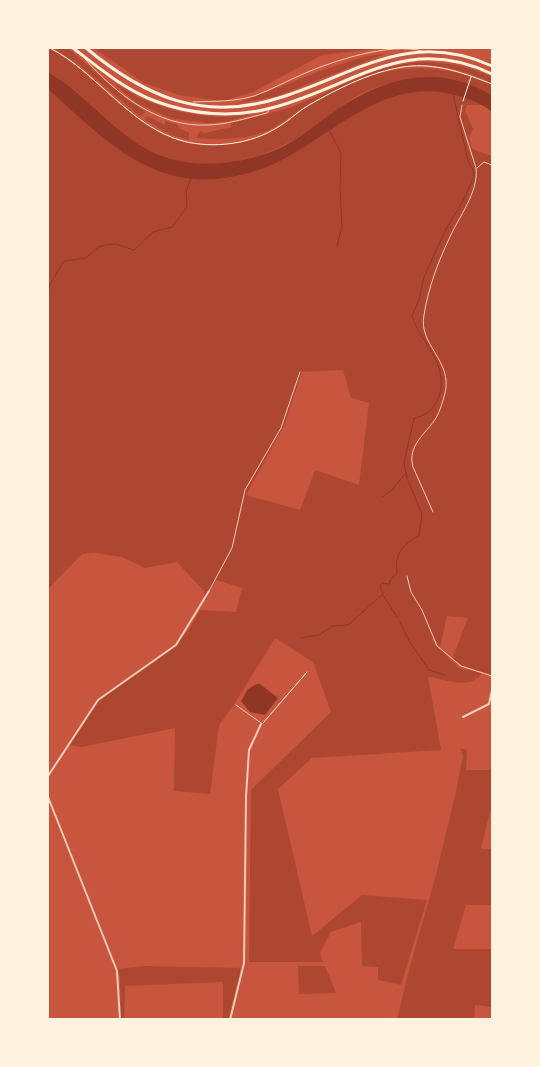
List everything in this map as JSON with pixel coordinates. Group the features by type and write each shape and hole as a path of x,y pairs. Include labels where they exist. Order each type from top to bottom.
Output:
{"highway":[{"path":"73,48 126,88 176,108 217,114 271,108 301,98 370,69 411,60 455,62 492,74"},
{"path":"86,48 113,70 142,88 188,103 225,106 264,102 299,91 376,60 408,52 456,54 492,66"}],"street":[{"path":"48,776 98,700 176,645 209,591"},
{"path":"463,717 489,704 492,690"},
{"path":"230,1020 244,963 246,797 249,750 262,724"},
{"path":"48,797 117,971 120,1020"}],"lane":[{"path":"188,103 226,102 241,99 264,92 322,66 364,55 414,48 426,52"},
{"path":"78,52 137,104 157,116 173,122 194,125 219,124 266,113 271,108"},
{"path":"433,512 412,465 412,455 418,440 438,413 445,391 446,377 441,361 425,336 423,318 444,249 475,183 476,168 460,117 462,105"},
{"path":"476,168 484,162 492,165"},
{"path":"209,591 232,548 245,490 281,428 300,372"},
{"path":"407,576 411,592 424,615 436,646 461,666 492,676"},
{"path":"236,705 262,724"}],"path":[{"path":"462,105 471,76"},
{"path":"262,724 306,672"}],"shaded area":[{"path":"48,48 81,70 144,123 179,141 203,145 241,142 264,135 279,128 329,94 367,77 386,72 426,68 470,76 467,84 443,79 420,78 386,84 365,91 311,129 277,148 240,161 221,164 201,164 182,162 164,157 132,139 77,92 48,72"},
{"path":"53,48 69,49 129,101 146,112 140,116 78,64"},
{"path":"94,48 384,48 322,55 253,92 226,100 215,100 179,95 144,83"},
{"path":"387,53 277,96 235,104 323,70 364,57"},
{"path":"424,62 450,64 475,70 492,77 492,83 471,74 432,66 395,68 376,73 336,90 262,133 234,138 196,138 200,131 205,133 232,127 230,123 295,106 376,71"},
{"path":"48,72 65,83 110,122 142,146 159,155 192,163 234,162 274,151 300,137 357,97 376,88 414,78 453,79 472,85 492,95 492,112 462,97 437,92 414,92 391,97 370,106 276,163 249,173 219,179 189,179 157,170 139,162 91,128 48,89"},
{"path":"472,77 492,85 492,95 469,84"},
{"path":"113,83 153,104 180,112 223,117 251,115 228,121 208,123 173,119 137,103"},
{"path":"419,87 453,94 485,105 467,105 465,110 473,129 469,137 472,149 492,156 492,675 466,667 452,659 468,618 447,616 440,647 434,638 431,640 459,668 482,673 477,678 464,683 428,677 441,750 312,758 278,789 312,936 362,895 427,900 401,985 378,980 378,967 362,966 361,922 331,932 320,953 323,962 249,962 251,790 331,712 313,662 275,638 219,725 210,794 174,791 175,728 82,747 69,745 101,698 179,642 200,610 236,612 242,588 216,580 205,601 204,591 177,562 145,568 122,557 95,553 82,554 48,589 48,89 119,149 152,168 257,163 343,111","holes":["343,370 351,398 369,403 359,485 315,470 300,510 246,495 284,426 302,372"]},
{"path":"147,116 165,125 165,121 177,124 179,128 189,133 189,140 172,135 145,120"},
{"path":"260,684 278,698 265,715 250,712 241,701 248,689"},
{"path":"460,748 467,750 466,770 492,770 492,804 481,849 492,849 492,905 466,905 453,949 492,949 492,1007 475,1005 474,1019 397,1019 455,796 463,756"},
{"path":"144,966 241,968 228,1020 223,1019 223,982 125,986 124,1019 121,1019 120,977 117,969"},
{"path":"298,966 325,966 336,993 299,994"}],"waterway":[{"path":"301,638 319,635 332,626 348,625 383,594 380,586 382,583 390,584 390,580 397,573 398,555 401,550 408,542 419,536 422,514 407,478 404,463 414,418 423,415 435,405 441,390 441,382 436,359 412,316 419,300 424,277 446,229 463,201 474,176 468,161 453,94"},
{"path":"328,128 341,153 342,226 337,246"},
{"path":"48,293 50,284 64,261 86,258 98,247 106,245 116,244 134,250 153,232 172,227 187,207 186,192 191,178"},
{"path":"382,497 391,491 405,474"},
{"path":"383,595 397,617"},
{"path":"400,622 409,641 429,670 445,675"}]}
